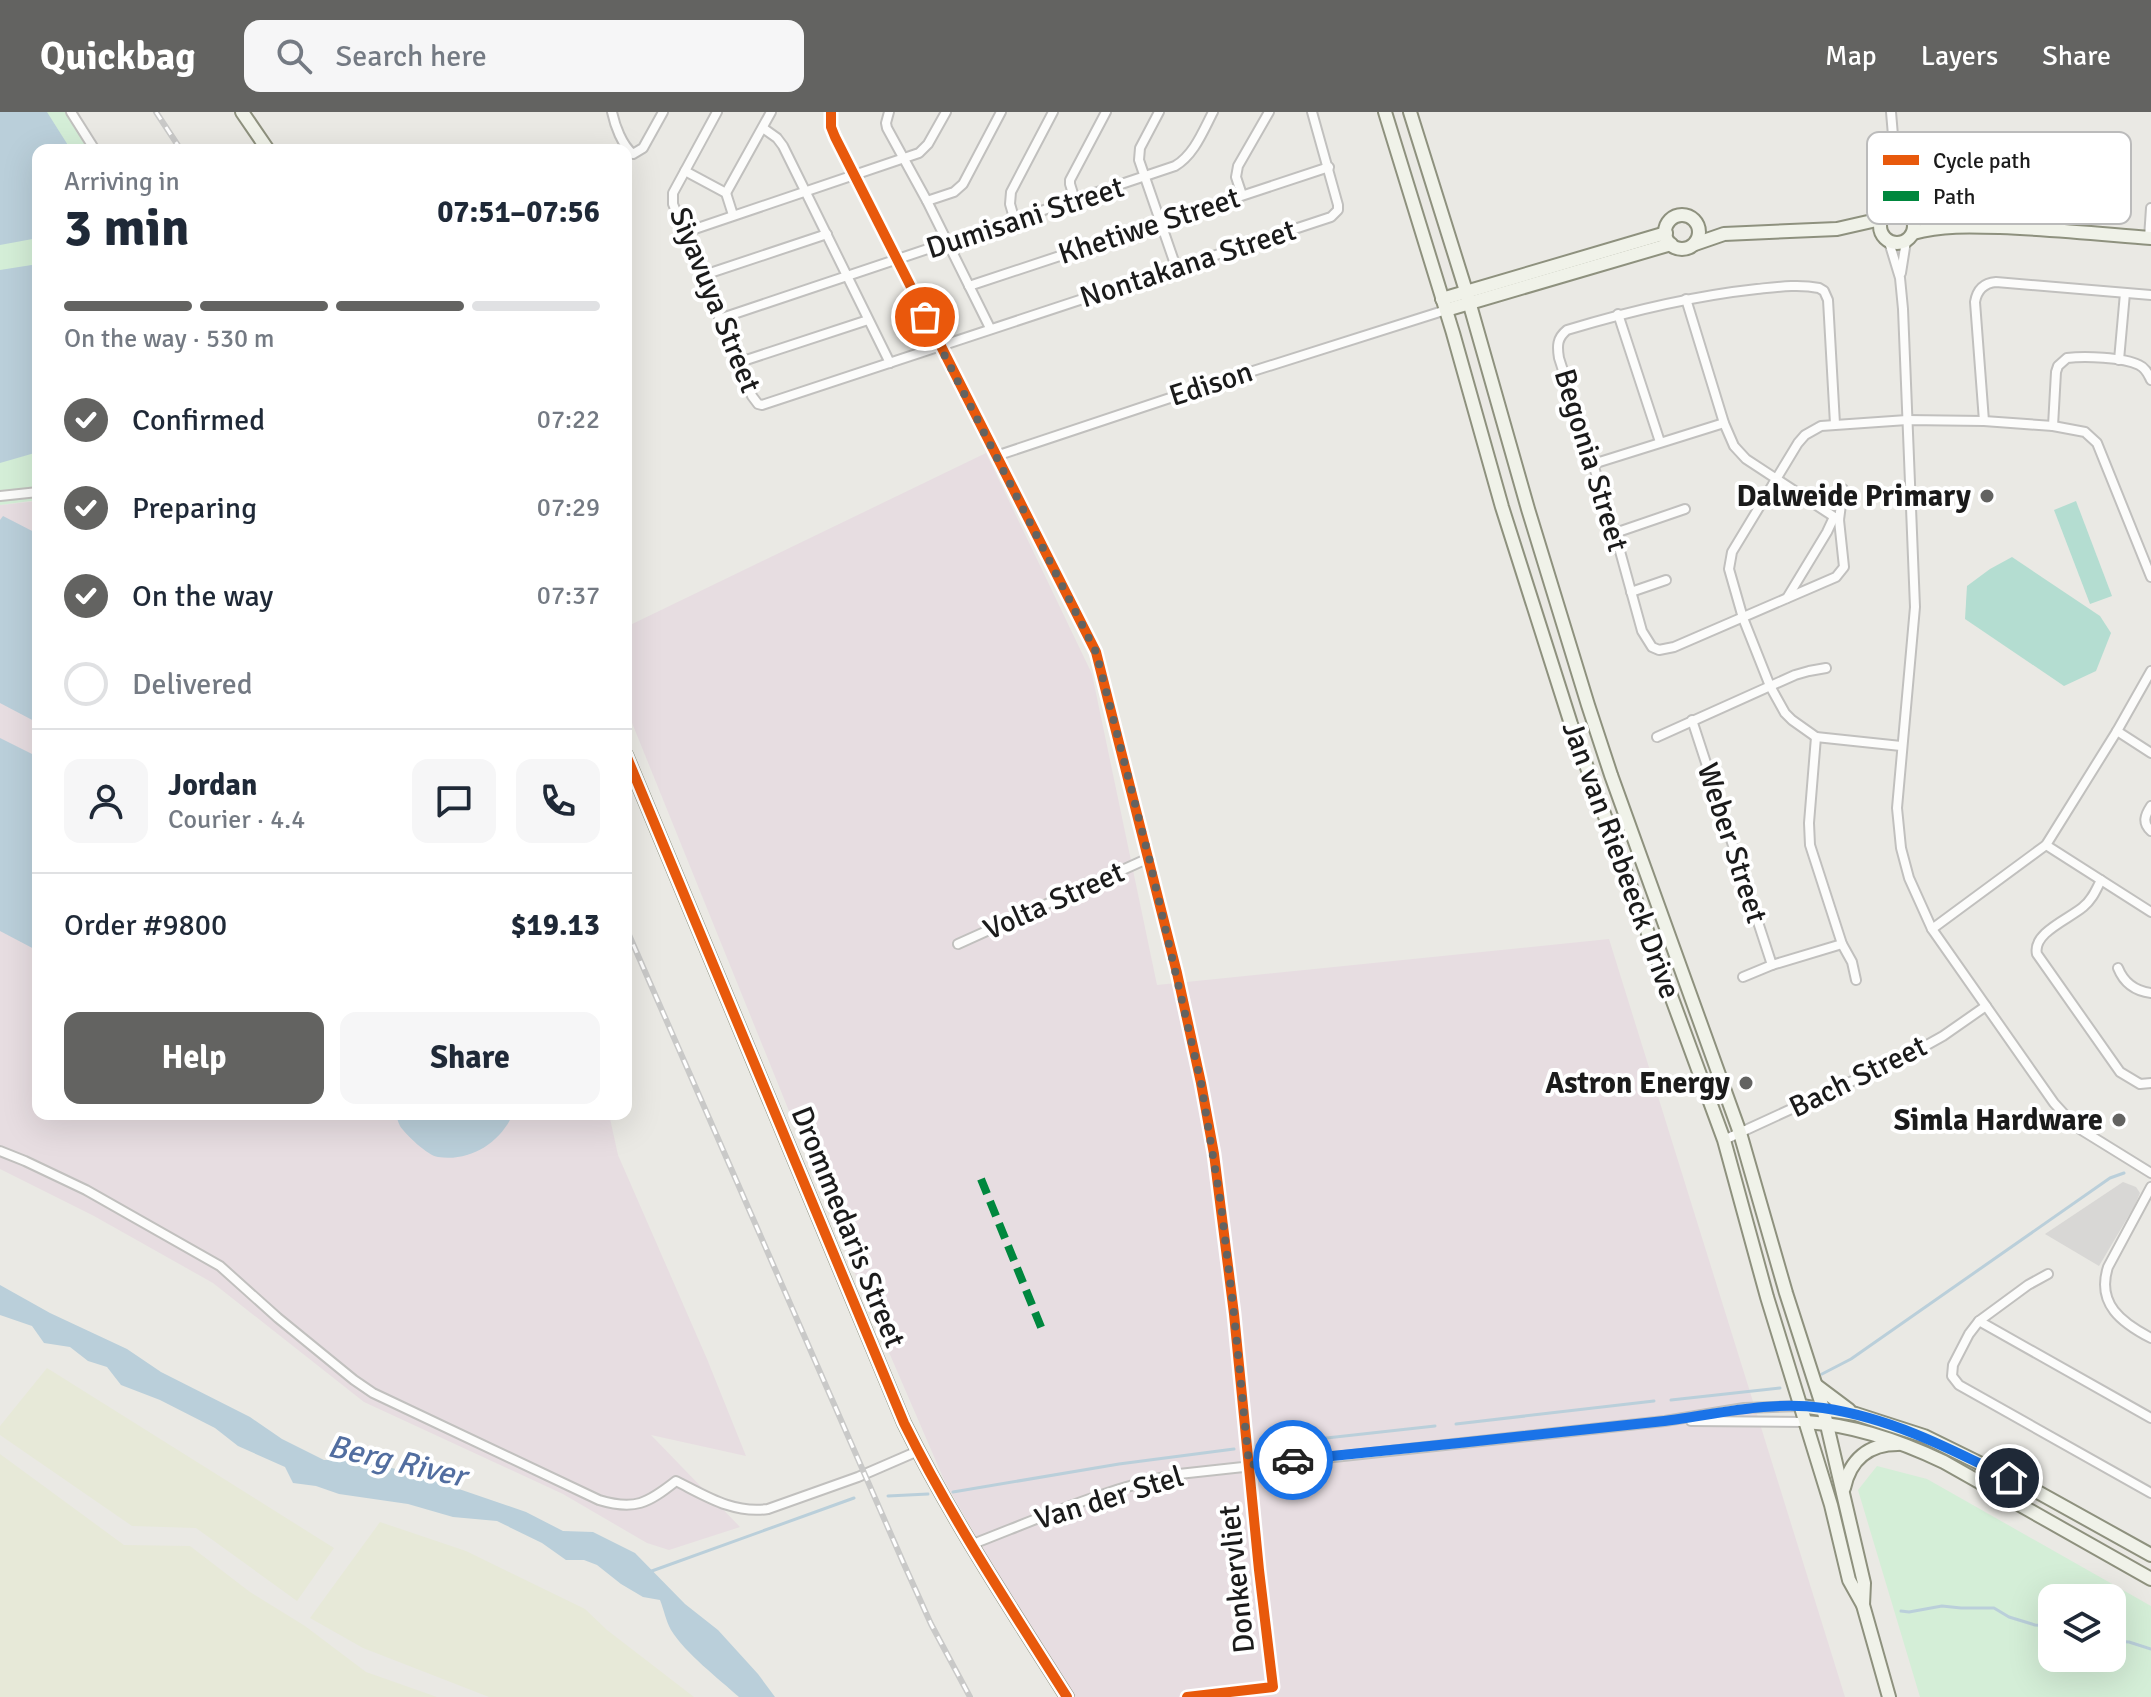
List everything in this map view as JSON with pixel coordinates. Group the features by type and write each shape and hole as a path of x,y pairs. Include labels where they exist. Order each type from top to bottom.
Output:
{"main road":[{"path":"242,112 264,144"},
{"name":"Jan van Riebeeck Drive","path":"1385,112 1502,507 1571,724 1724,1140 1767,1297 1831,1505 1849,1580 1863,1605 1889,1697"},
{"name":"Jan van Riebeeck Drive","path":"1410,112 1588,705 1740,1133 1786,1293 1817,1386 1864,1583 1863,1605"},
{"path":"1724,234 1689,216 1676,217 1667,226 1668,238 1683,249 1724,234 1837,229 1885,238 1898,244 1929,229 1952,226"},
{"path":"1694,220 1699,232 1695,244"},
{"path":"1837,229 1867,220"},
{"path":"1880,224 1885,238"},
{"path":"1910,237 1914,224"},
{"path":"1941,224 2150,238"},
{"path":"1444,304 1668,238"},
{"name":"Drommedaris Street","path":"632,769 887,1387 918,1451 1067,1697"},
{"path":"1817,1386 1856,1414"},
{"name":"Van der Stel","path":"1801,1406 1856,1414 1952,1448 2151,1555"},
{"name":"Van der Stel","path":"1806,1422 1859,1429 1905,1444 1944,1462 2151,1579"},
{"path":"1843,1490 1853,1463 1867,1450 1905,1444"}],"street":[{"path":"71,112 91,144"},
{"path":"612,112 625,144"},
{"path":"632,153 643,148 663,112"},
{"name":"Siyavuya Street","path":"717,112 672,198 683,233 737,363 758,404 939,345"},
{"path":"726,193 771,112"},
{"name":"Donkervliet","path":"831,112 835,137 1096,652 1149,858 1201,1083 1214,1154 1234,1314 1273,1687 1187,1697"},
{"path":"889,112 887,128 990,328"},
{"path":"683,233 919,153 946,112"},
{"path":"927,201 959,188 1001,112"},
{"path":"1015,221 1010,204 1011,192 1053,112"},
{"path":"1075,200 1070,184 1072,175 1106,112"},
{"name":"Dumisani Street","path":"719,319 1145,178 1184,161 1213,112"},
{"path":"1242,195 1236,177 1238,166 1269,112"},
{"name":"Nontakana Street","path":"939,345 1331,217 1338,210 1338,205 1312,112"},
{"path":"1891,112 1893,132"},
{"path":"1156,113 1138,154 1176,267"},
{"path":"763,128 783,146 890,363"},
{"name":"Khetiwe Street","path":"969,286 1329,167"},
{"path":"685,171 726,193 733,215"},
{"path":"2150,238 2151,208"},
{"path":"701,276 827,234"},
{"path":"1910,237 1900,278 1915,607 1897,808 1901,848 1918,903 1932,929 2054,1103 2075,1126 2151,1173"},
{"path":"1885,238 1900,278"},
{"path":"1984,421 1975,302 1976,296 1989,282 2151,295"},
{"name":"Begonia Street","path":"1743,618 1674,647 1659,650 1645,639 1559,358 1559,338 1567,330 1618,314 1686,299 1775,287 1814,287 1824,291 1828,300 1835,424"},
{"path":"2119,360 2125,293"},
{"path":"1686,299 1724,423 1738,452 1837,519"},
{"name":"Edison","path":"996,456 1427,315 1444,304"},
{"path":"1618,314 1660,442"},
{"path":"737,363 868,320"},
{"path":"2053,426 2056,372 2062,361 2073,358 2119,360 2141,366 2151,380"},
{"path":"1901,746 1816,737 1785,713 1770,686 1743,618 1731,578 1732,552 1805,435 1821,426 1907,420 1984,421 2053,426 2085,432 2097,443 2151,577"},
{"path":"1593,464 1724,423"},
{"path":"1743,618 1841,573 1844,567 1837,519 1843,489"},
{"path":"0,496 32,493"},
{"path":"1615,533 1685,509"},
{"path":"1787,599 1837,519"},
{"path":"1631,592 1666,580"},
{"path":"1657,737 1770,686 1826,668"},
{"path":"1932,929 2046,845 2151,671"},
{"name":"Weber Street","path":"1692,720 1772,965"},
{"path":"2117,731 2151,753"},
{"path":"1816,737 1808,834 1856,980"},
{"path":"2151,806 2145,819 2151,831"},
{"path":"2046,845 2151,912"},
{"name":"Volta Street","path":"958,944 1149,858"},
{"path":"2101,880 2088,902 2037,943 2037,954 2120,1072 2140,1084 2151,1083"},
{"path":"1743,977 1842,944"},
{"path":"2118,968 2129,985 2151,993"},
{"name":"Bach Street","path":"1724,1140 1909,1055 1986,1006"},
{"path":"0,1151 86,1190 220,1266 289,1327 373,1393 599,1500 627,1507 641,1504 676,1481 724,1505 753,1511 768,1509 858,1477 918,1451"},
{"path":"2151,1187 2105,1277 2114,1312 2151,1338"},
{"path":"2048,1274 1979,1321 1953,1365 1952,1376 1959,1385 2151,1493"},
{"path":"1979,1321 2151,1418"},
{"name":"Van der Stel","path":"973,1544 1105,1494 1179,1474 1678,1419 1744,1408 1801,1406"},
{"name":"Van der Stel","path":"1678,1419 1806,1422"}],"shaded area":[{"path":"986,453 1092,674 1157,985 1609,939 1845,1697 1070,1697 945,1482 850,1262 632,723 632,624"},
{"path":"32,502 32,1120 610,1120 618,1155 746,1456 651,1435 740,1527 669,1550 647,1543 563,1494 364,1402 213,1283 94,1216 0,1169 0,505"},
{"path":"2123,1182 2136,1187 2140,1193 2099,1266 2045,1234"}],"green space":[{"path":"0,112 65,112 85,144 32,144 32,501 0,505"},
{"path":"2076,501 2112,596 2090,604 2054,510"},
{"path":"2012,557 2100,616 2111,633 2096,671 2064,686 1965,619 1967,586"},
{"path":"47,1368 334,1548 297,1601 196,1528 132,1526 0,1435 0,1426"},
{"path":"0,1454 124,1545 190,1546 250,1592 305,1626 366,1672 437,1697 0,1697"},
{"path":"1877,1466 1927,1479 2112,1584 2038,1584 2038,1672 2126,1672 2126,1592 2151,1606 2151,1697 1920,1697 1858,1490"},
{"path":"380,1522 466,1551 585,1609 607,1630 694,1697 489,1697 363,1648 310,1618"}],"water":[{"path":"0,112 47,112 67,144 32,144 32,239 0,245"},
{"path":"32,265 32,454 0,463 0,270"},
{"path":"3,516 32,531 32,720 0,703 0,520"},
{"path":"0,738 32,754 32,948 0,931"},
{"path":"398,1120 509,1120 500,1134 483,1148 450,1158 434,1156 423,1149"},
{"path":"0,1285 50,1313 127,1349 161,1372 250,1417 282,1439 324,1460 359,1459 421,1476 526,1512 563,1531 593,1532 635,1553 685,1604 718,1630 775,1697 739,1697 677,1639 669,1627 660,1600 643,1597 597,1565 584,1560 566,1560 542,1543 497,1521 453,1517 408,1504 339,1494 316,1486 293,1483 285,1467 238,1446 215,1428 160,1400 121,1385 107,1367 88,1361 70,1347 44,1343 32,1326 0,1315"}],"waterway":[{"path":"1822,1374 1851,1359 2110,1178 2124,1173"},
{"path":"1671,1400 1780,1388"},
{"path":"1456,1424 1654,1401"},
{"path":"1264,1445 1435,1426"},
{"path":"953,1492 1119,1464 1234,1449"},
{"path":"888,1496 928,1494"},
{"path":"649,1572 854,1498"},
{"path":"1901,1611 1942,1606 1994,1608 2009,1617 2038,1625"},
{"path":"2126,1642 2151,1649"}],"railway":[{"path":"156,112 177,144"},
{"path":"632,942 903,1562 931,1624 970,1697"}],"marked path":[{"path":"981,1179 1043,1332"}],"cycle path":[{"path":"831,112 835,137 1096,652 1177,973 1214,1154 1273,1687 1187,1697"},
{"path":"632,769 904,1423 961,1528 1067,1697"}],"way so far":[{"path":"925,317 1096,652 1149,858 1201,1083 1221,1205 1249,1465 1293,1460"}],"place":[{"name":"Dalweide Primary","path":"1987,496"},
{"name":"Astron Energy","path":"1746,1083"},
{"name":"Simla Hardware","path":"2119,1120"}],"route":[{"path":"1293,1460 1791,1405 1823,1408 1882,1421 1952,1448 2009,1478"}],"water label":[{"name":"Berg River","path":"397,1461"}]}
